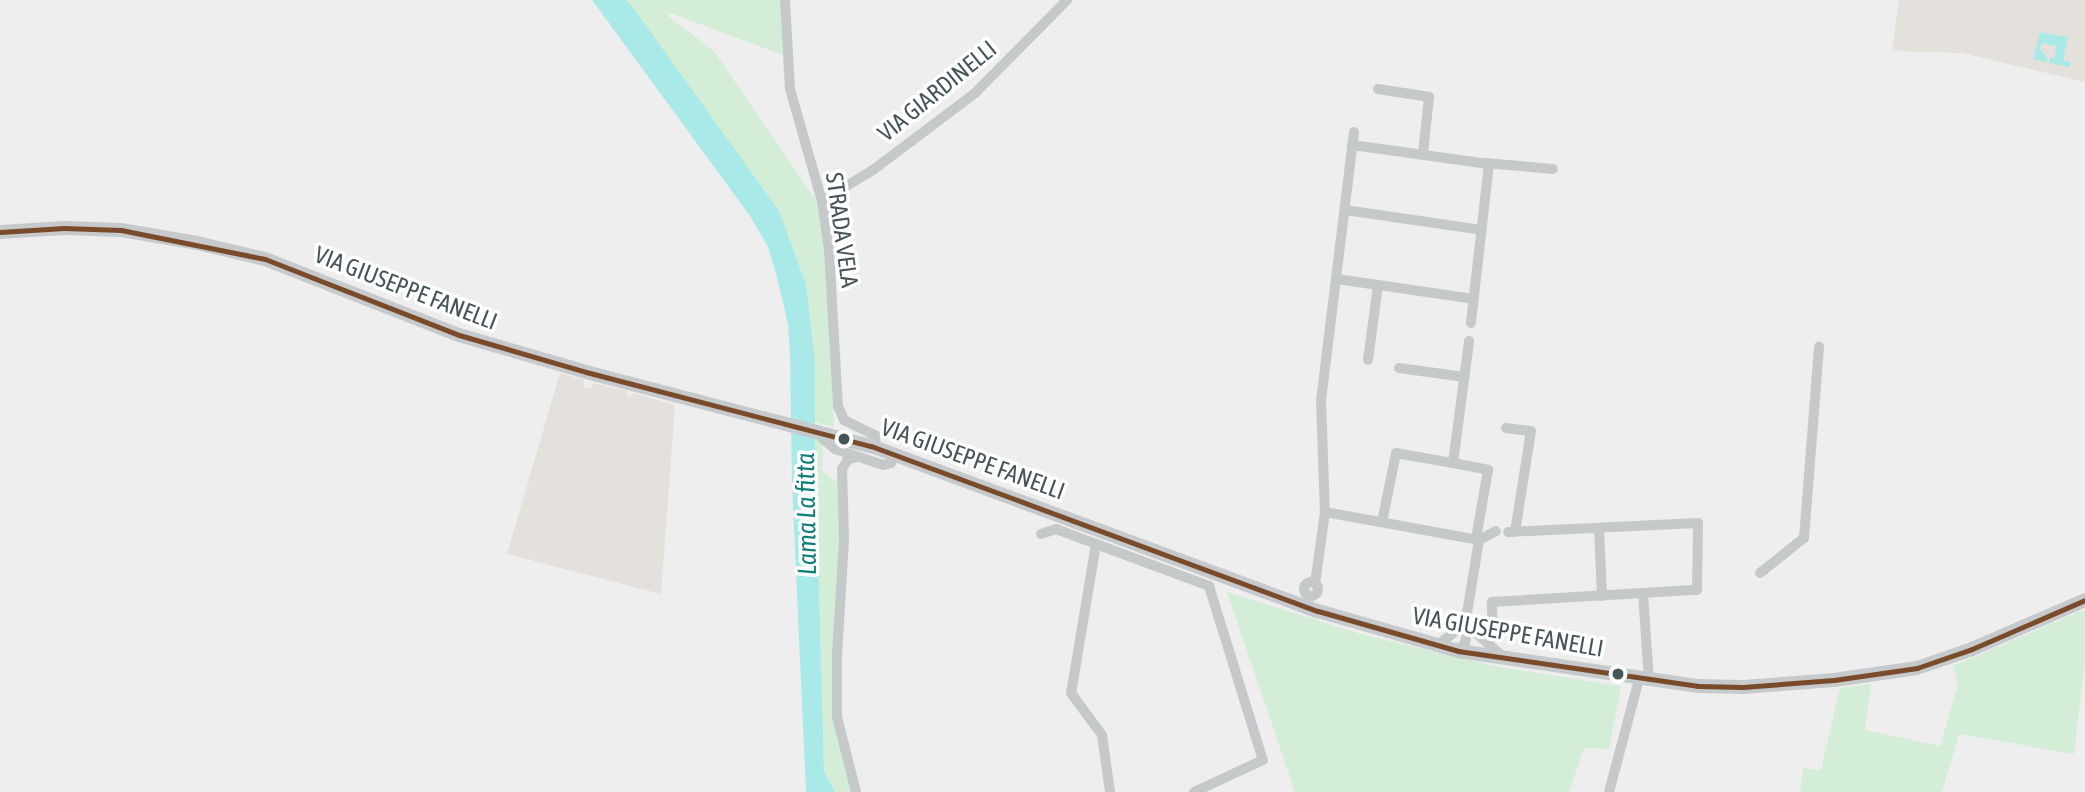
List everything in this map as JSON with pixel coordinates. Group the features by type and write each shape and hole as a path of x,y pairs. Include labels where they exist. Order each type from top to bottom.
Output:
{"main road":[{"name":"VIA GIUSEPPE FANELLI","path":"0,232 100,228 144,233 265,259 487,344 677,396 816,429 876,448 1318,611 1458,650 1644,679 1743,687 1883,674 1917,668 1972,649 2085,600"}],"street":[{"name":"STRADA VELA","path":"785,0 790,89 822,201 829,250 839,412 844,421 874,435 876,448"},
{"name":"VIA GIARDINELLI","path":"822,201 873,170 975,93 1067,0"},
{"path":"1378,89 1429,97 1423,154"},
{"path":"1315,584 1325,512 1321,403 1354,132"},
{"path":"1352,145 1489,164"},
{"path":"1352,145 1489,164 1553,169"},
{"path":"1471,323 1489,164"},
{"path":"1345,210 1482,230"},
{"path":"1337,279 1474,299"},
{"path":"1368,360 1378,285"},
{"path":"1453,463 1469,341"},
{"path":"1760,573 1804,538 1819,347"},
{"path":"1399,368 1464,377"},
{"path":"1493,637 1492,602 1697,590 1698,523 1512,532 1531,432 1506,428"},
{"path":"816,429 819,437 829,440 835,449 858,457 889,465 895,455"},
{"path":"1382,522 1396,453 1489,470 1463,628 1465,643 1458,650"},
{"path":"856,792 837,717 837,683 844,539 842,469 848,459 858,457"},
{"path":"1325,512 1478,539 1496,531"},
{"path":"1041,534 1056,528 1209,586 1263,760 1208,789 1194,792"},
{"path":"1599,529 1602,596"},
{"path":"1097,544 1071,692 1077,705 1102,735 1110,792"},
{"path":"1609,792 1644,679 1643,593"},
{"path":"1436,646 1463,628"},
{"path":"1463,628 1504,657"}],"shaded area":[{"path":"1899,0 2085,0 2085,82 1962,53 1892,51"},
{"path":"560,373 584,380 583,387 591,389 594,383 627,391 627,396 631,397 633,393 675,405 661,594 507,554"}],"green space":[{"path":"625,0 780,0 783,55 670,13 668,16 714,51 817,202 825,254 834,427 815,422 815,361 806,284 789,238 752,178"},
{"path":"815,437 823,440 822,471 839,484 840,538 833,715 853,792 835,792 824,771"},
{"path":"1227,592 1364,635 1498,667 1621,686 1609,749 1584,748 1569,792 1295,792"},
{"path":"2085,611 2085,659 2074,754 1959,734 1942,792 1800,792 1803,768 1821,770 1840,688 1871,684 1865,730 1940,746 1958,685 1953,666"}],"water":[{"name":"Lama La fitta","path":"592,0 626,0 634,9 779,211 806,284 815,361 824,771 835,792 806,792 792,484 788,324 768,247 750,216"},
{"path":"2040,32 2068,37 2063,61 2070,61 2070,67 2049,63 2050,58 2055,58 2056,46 2042,43 2040,49 2047,57 2046,62 2033,59"}],"transit line":[{"path":"0,232 64,228 121,230 265,259 459,335 586,372 871,446 1318,611 1458,651 1698,686 1743,687 1834,680 1917,668 1972,649 2085,600"}]}
